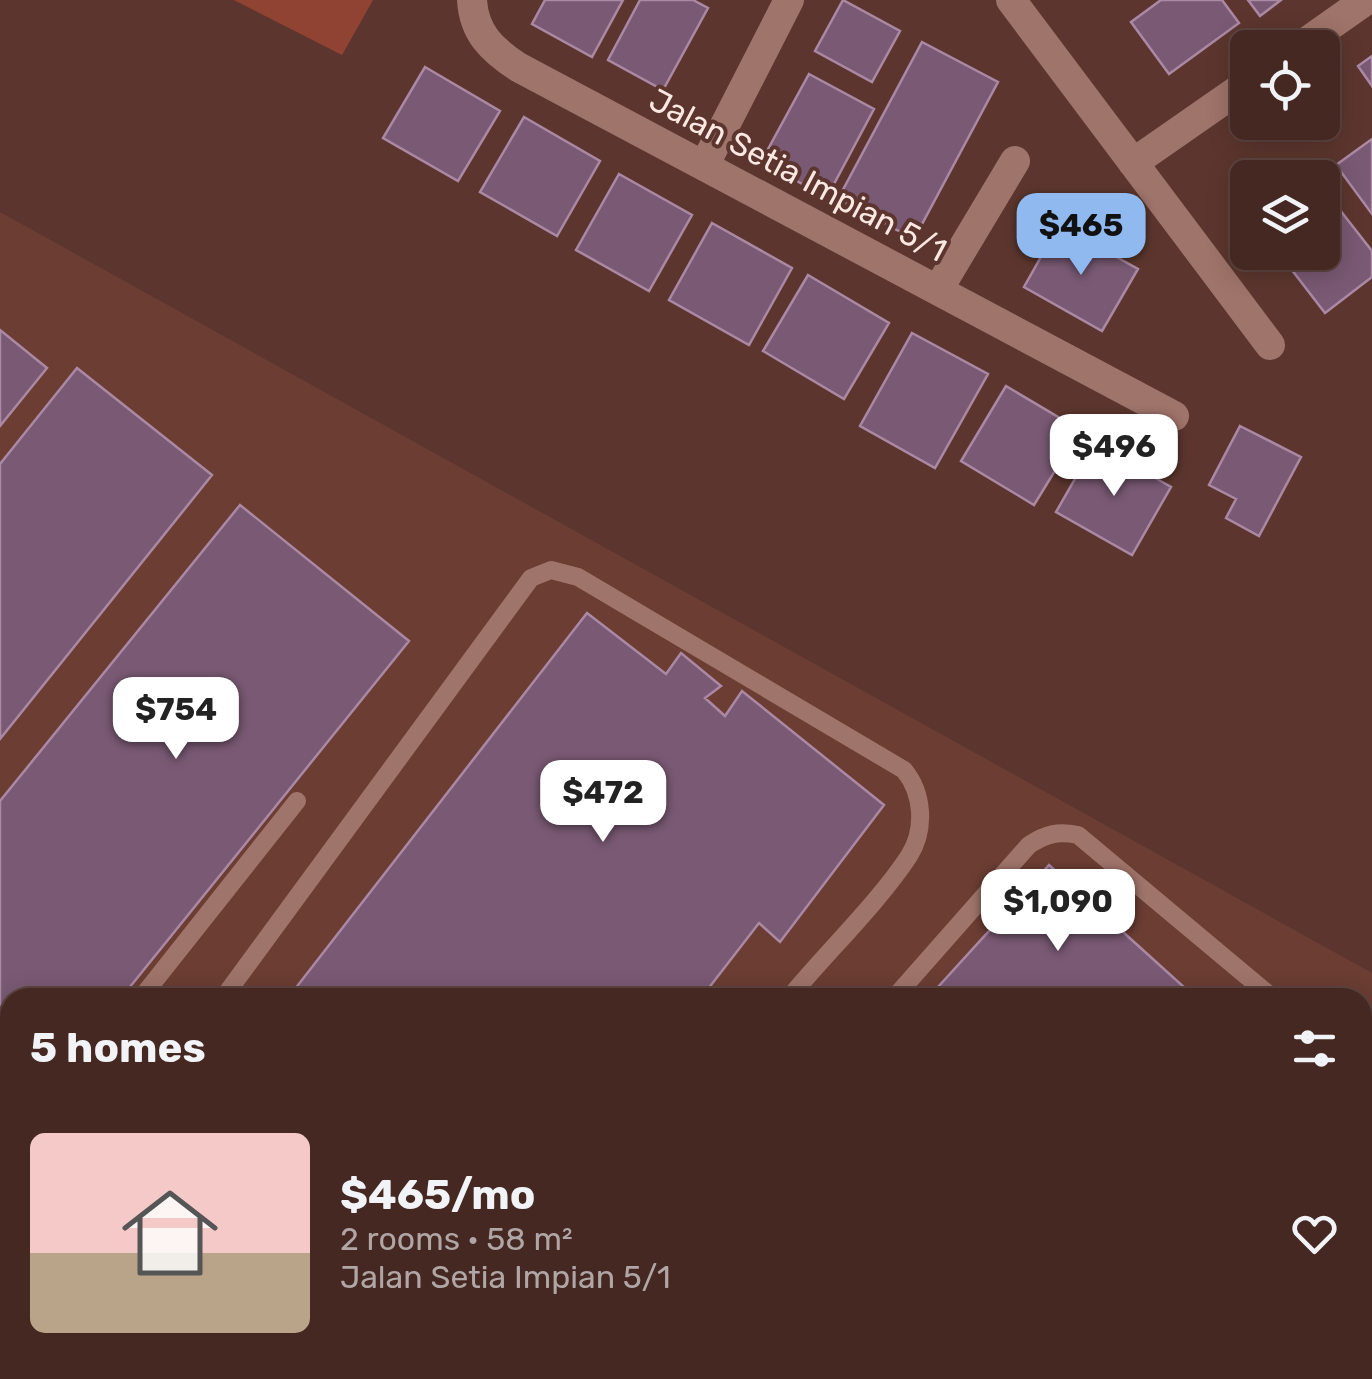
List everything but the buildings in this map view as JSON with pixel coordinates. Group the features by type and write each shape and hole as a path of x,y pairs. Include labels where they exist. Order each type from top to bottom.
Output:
{"street":[{"name":"Jalan Setia Impian 5/1","path":"472,0 478,30 494,51 1174,416"},
{"path":"704,166 789,0"},
{"path":"1011,0 1270,345"},
{"path":"1324,30 1366,0"},
{"path":"1133,163 1230,96"},
{"path":"938,288 1016,162"}],"lane":[{"path":"230,988 531,578 551,570 578,577 853,739 904,770 918,787 921,811 911,853 797,988"},
{"path":"148,988 297,801"},
{"path":"903,988 1029,846 1046,834 1063,832 1078,835 1261,988"}],"shaded area":[{"path":"234,0 373,0 342,55"},
{"path":"0,212 1372,973 1372,988 0,988"}]}
